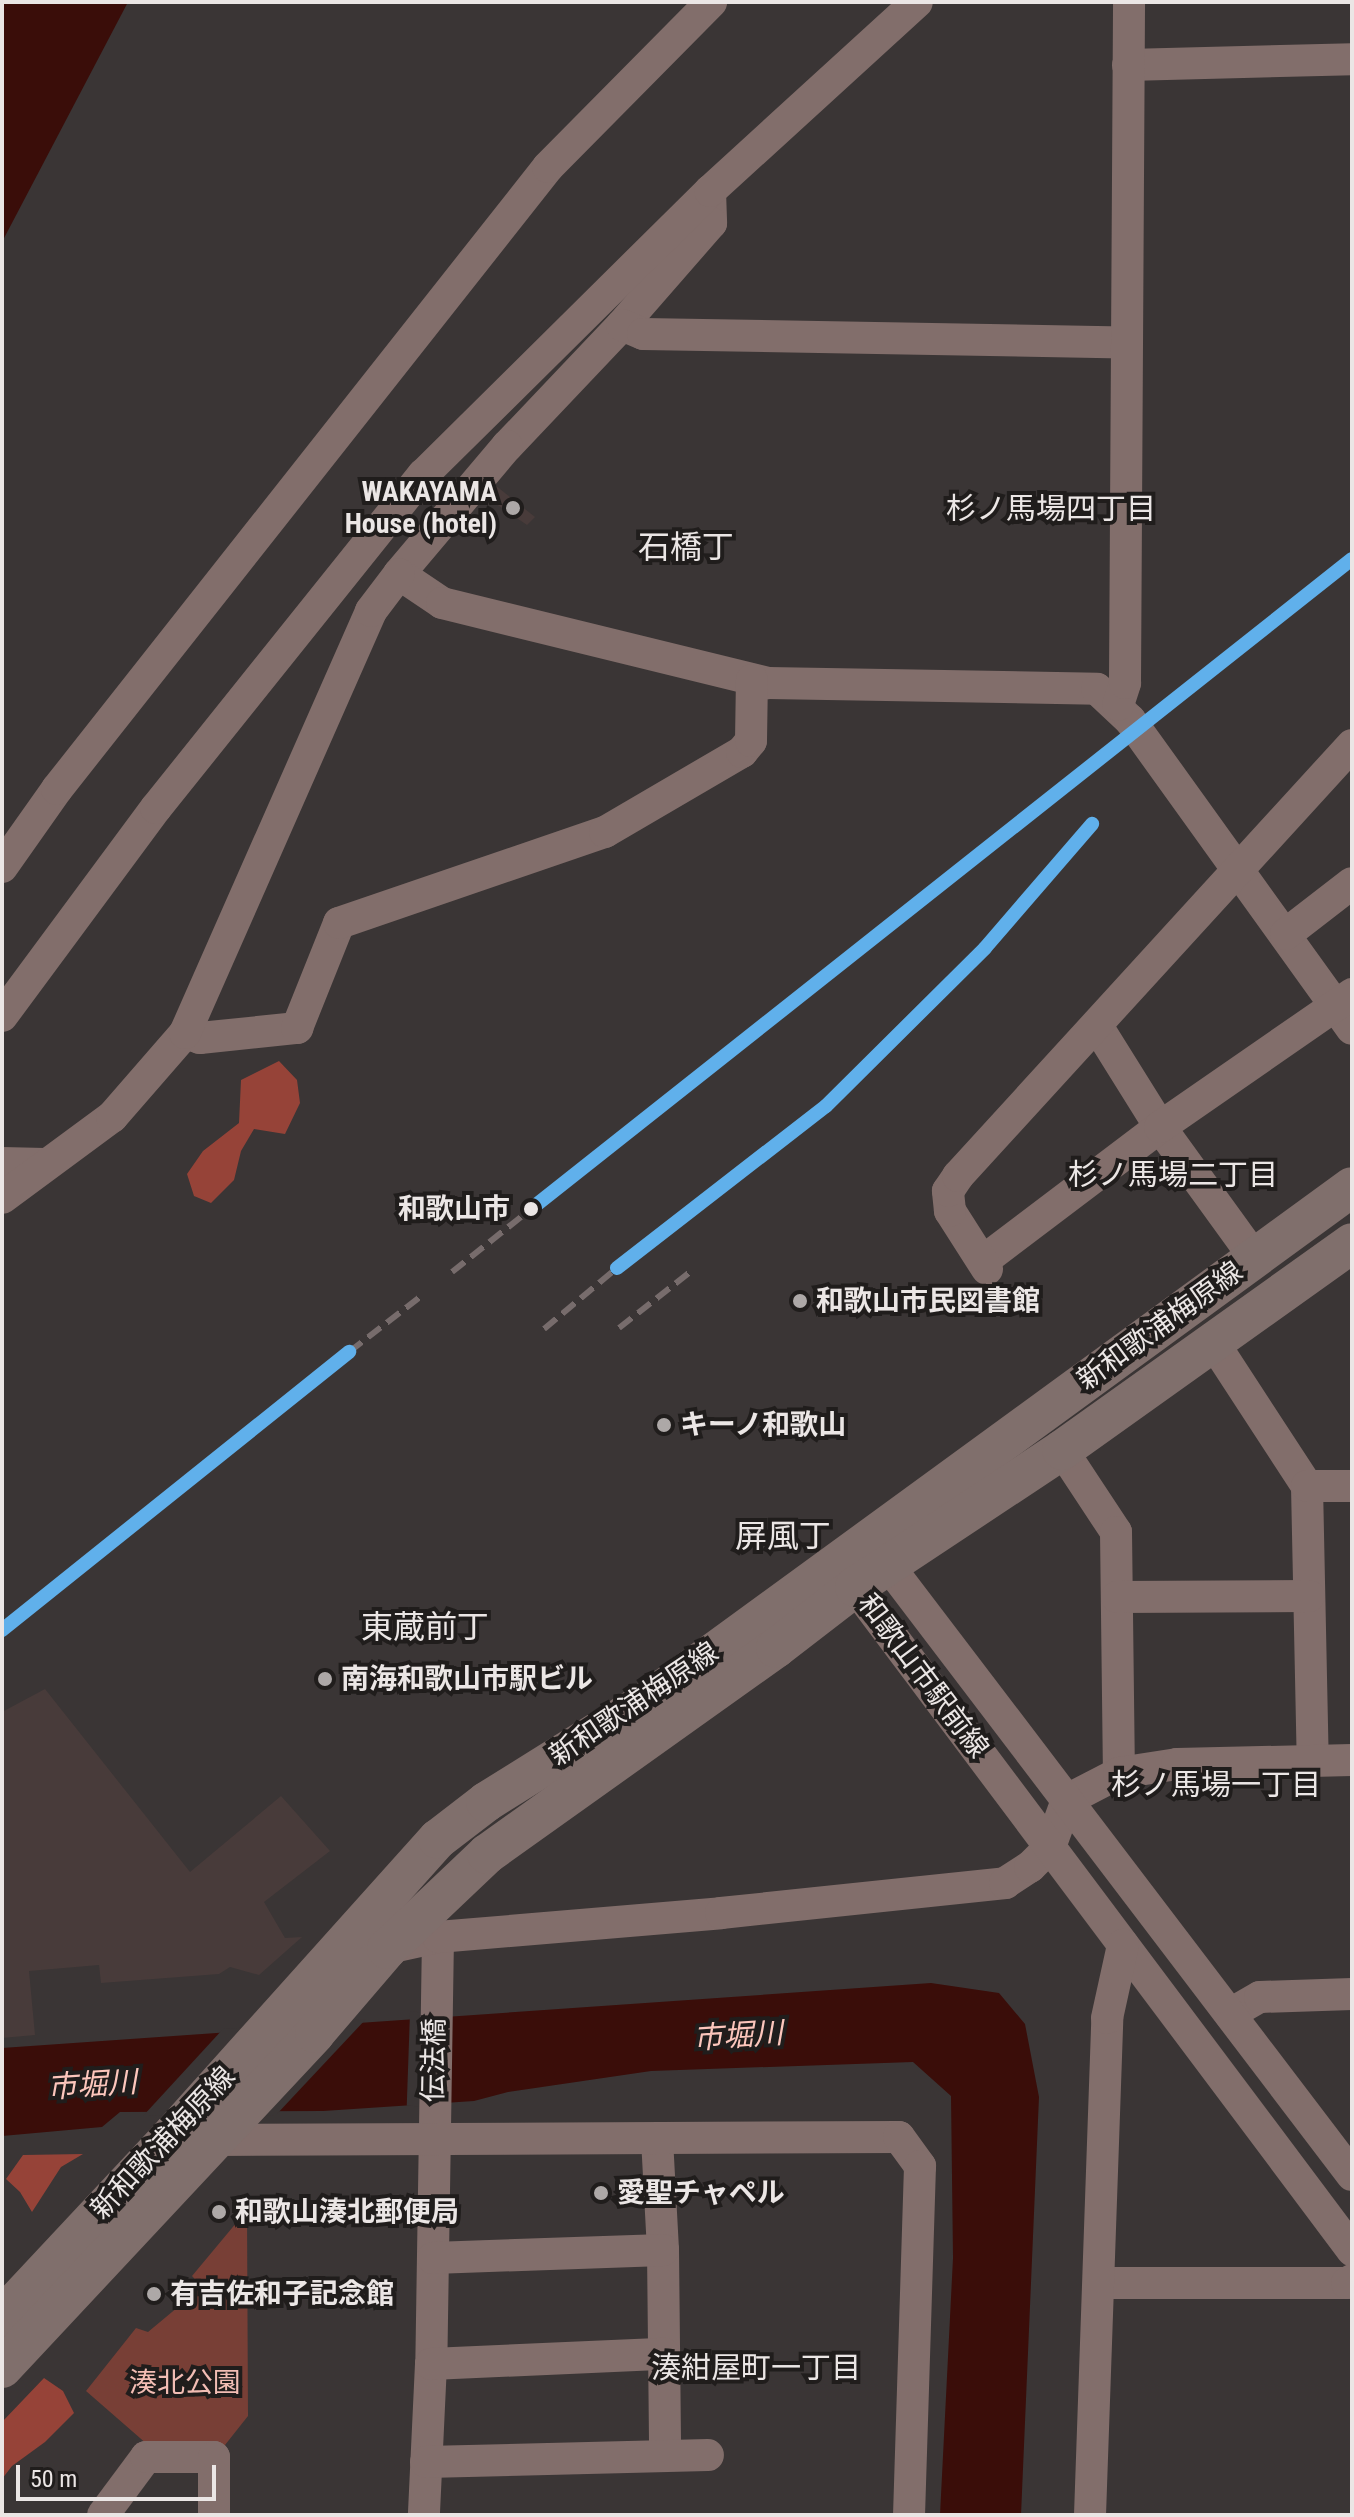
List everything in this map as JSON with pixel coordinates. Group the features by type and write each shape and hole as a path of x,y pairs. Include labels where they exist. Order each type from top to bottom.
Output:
{"main road":[{"name":"新和歌浦梅原線","path":"2,2368 387,1949 429,1928 487,1854 776,1648 855,1587 872,1556 1254,1257 1352,1187"},
{"name":"新和歌浦梅原線","path":"2,2317 174,2133 438,1839 486,1802 872,1556 1062,1450 1352,1243"}],"street":[{"path":"2,867 67,776 548,167 711,2"},
{"path":"2,1016 156,808 423,475 710,191 917,2"},
{"path":"1118,705 1125,683 1124,342 1129,2"},
{"path":"1128,65 1352,59"},
{"path":"2,1198 112,1117 185,1033 371,611 507,446 622,325 711,223 710,191"},
{"path":"622,325 643,334 1124,342"},
{"path":"399,574 442,603 768,683 1097,689 1118,705 1239,867 1286,934 1346,1010 1160,1127 985,1265 950,1211 948,1191 1239,867 1347,763"},
{"path":"185,1033 200,1038 297,1028 339,923 605,832 742,752 751,741 752,680"},
{"path":"1286,934 1352,883"},
{"path":"1097,1026 1160,1127 1254,1257"},
{"path":"2,1163 45,1164"},
{"path":"1213,1342 1307,1486 1313,1761"},
{"path":"1062,1450 1116,1532 1119,1773"},
{"path":"1307,1486 1352,1486"},
{"name":"和歌山市駅前線","path":"872,1556 1067,1800 1352,2175"},
{"name":"和歌山市駅前線","path":"855,1587 1352,2250"},
{"path":"1117,1597 1309,1596"},
{"path":"429,1928 721,1913 1005,1883 1030,1867 1050,1847 1067,1800 1119,1773 1177,1764 1352,1760"},
{"name":"伝法橋","path":"424,2515 433,2258 435,1995 429,1928"},
{"path":"1090,2515 1107,2018 1123,1945"},
{"path":"332,1956 387,1949"},
{"path":"1230,2014 1260,1997 1352,1994"},
{"path":"218,2136 433,2131 657,2139 899,2137 920,2166 909,2515"},
{"path":"657,2139 663,2250 665,2455"},
{"path":"433,2258 663,2250"},
{"path":"1100,2283 1347,2283 1352,2280"},
{"path":"431,2364 664,2354"},
{"path":"426,2462 708,2455"},
{"path":"103,2515 146,2457 214,2457 214,2515"}],"shaded area":[{"path":"490,481 535,517 527,525 480,493"},
{"path":"279,1061 297,1080 300,1103 285,1134 254,1129 241,1151 234,1180 211,1203 194,1196 187,1174 203,1151 239,1123 241,1080"},
{"path":"45,1689 190,1872 281,1796 330,1851 264,1902 285,1938 302,1937 259,1975 230,1967 219,1974 101,1983 99,1965 29,1971 35,2035 2,2038 2,1712"},
{"path":"83,2154 61,2167 32,2212 20,2192 6,2179 23,2155"},
{"path":"44,2378 63,2391 74,2413 45,2442 12,2466 2,2479 2,2422"}],"green space":[{"name":"湊北公園","path":"247,2210 248,2416 225,2445 148,2445 86,2391 136,2328 148,2332 202,2287 192,2276"}],"water":[{"path":"2,2 128,2 2,242"},
{"name":"市堀川","path":"931,1983 999,1993 1025,2024 1039,2097 1021,2515 940,2515 953,2258 951,2096 913,2062 651,2071 508,2092 474,2101 323,2111 120,2112 102,2127 2,2136 2,2048"}],"pier":[{"path":"410,2012 447,2013 444,2107 407,2106"},
{"path":"366,2019 276,2115 143,2116 223,2029"}],"railway":[{"path":"452,1272 531,1209"},
{"path":"544,1329 617,1268"},
{"path":"619,1328 689,1273"},
{"path":"349,1352 420,1297"}],"transit line":[{"path":"531,1209 1352,559"},
{"path":"617,1268 826,1106 985,948 1092,824"},
{"path":"2,1630 349,1352"}],"place":[{"name":"WAKAYAMA House (hotel)","path":"513,508"},
{"name":"和歌山市","path":"531,1209"},
{"name":"和歌山市民図書館","path":"800,1301"},
{"name":"キーノ和歌山","path":"664,1425"},
{"name":"南海和歌山市駅ビル","path":"325,1679"},
{"name":"愛聖チャペル","path":"601,2193"},
{"name":"和歌山湊北郵便局","path":"219,2212"},
{"name":"有吉佐和子記念館","path":"154,2294"}],"district":[{"name":"杉ノ馬場四丁目","path":"1051,509"},
{"name":"石橋丁","path":"686,547"},
{"name":"杉ノ馬場二丁目","path":"1173,1175"},
{"name":"屏風丁","path":"783,1536"},
{"name":"東蔵前丁","path":"425,1627"},
{"name":"杉ノ馬場一丁目","path":"1216,1785"},
{"name":"湊紺屋町一丁目","path":"756,2368"}]}
